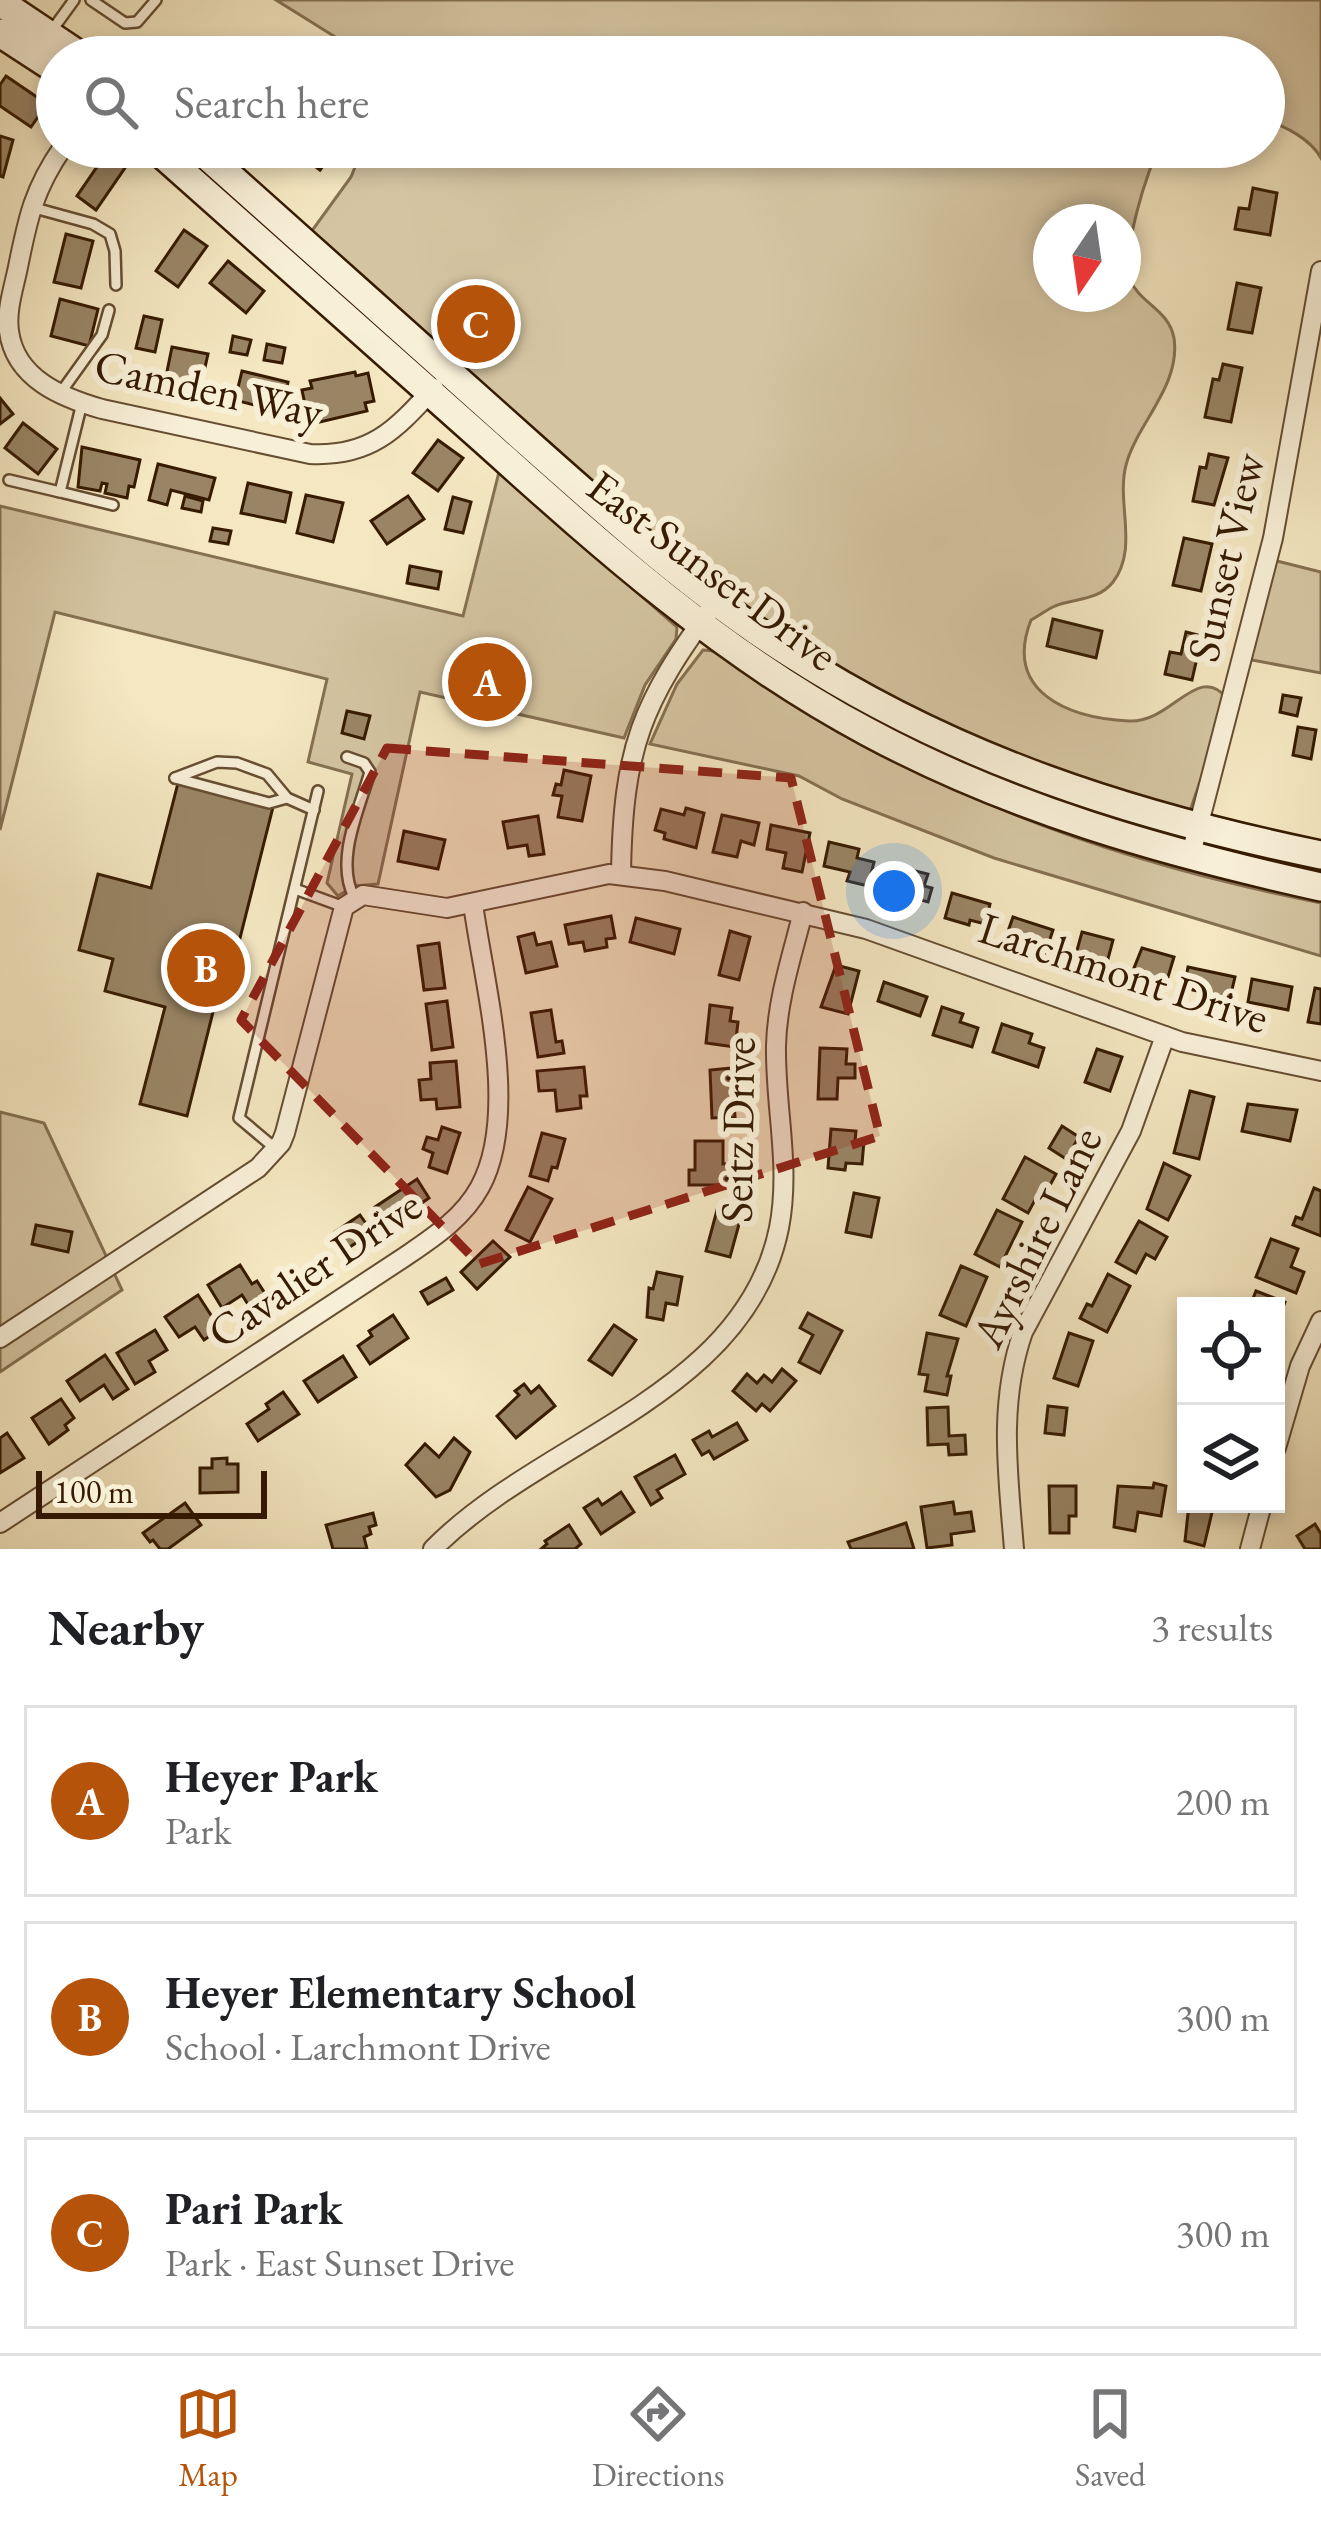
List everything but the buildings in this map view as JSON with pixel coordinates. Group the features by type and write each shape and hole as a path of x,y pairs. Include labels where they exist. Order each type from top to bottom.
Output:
{"main road":[{"path":"0,2 54,36"},
{"path":"0,33 36,57"},
{"name":"East Sunset Drive","path":"179,168 439,382"},
{"name":"East Sunset Drive","path":"225,168 602,546 707,614 818,704 916,757 1042,810 1190,858 1321,887"},
{"name":"East Sunset Drive","path":"707,614 944,738 1103,802 1321,855"}],"street":[{"name":"Camden Way","path":"49,168 32,207 5,337 29,371 59,394 310,454 333,455 366,448 382,438 439,382"},
{"name":"Sunset View","path":"1190,858 1273,538 1321,271"},
{"path":"621,874 626,783 635,742 665,671 707,614"},
{"name":"Larchmont Drive","path":"349,903 363,895 433,908 473,904 621,874 803,912 912,944 1166,1036 1228,1054 1321,1071"},
{"path":"0,1338 258,1168 276,1149 285,1133 349,903"},
{"name":"Cavalier Drive","path":"0,1522 406,1256 469,1204 489,1166 500,1121 473,904"},
{"name":"Seitz Drive","path":"433,1549 531,1472 690,1371 728,1334 758,1288 772,1257 784,1190 777,1030 803,912"},
{"name":"Ayrshire Lane","path":"1015,1549 1004,1437 1012,1363 1023,1332 1131,1131 1166,1036"},
{"path":"1285,1416 1321,1321"},
{"path":"1250,1549 1260,1513"}],"lane":[{"path":"50,33 74,0"},
{"path":"91,0 124,23 137,22 156,0"},
{"path":"32,207 93,224 110,234 116,251 116,285"},
{"path":"59,394 102,334 109,310"},
{"path":"60,491 82,403"},
{"path":"9,480 113,505"},
{"path":"295,889 349,903 348,850 370,772 364,763 347,757"},
{"path":"287,798 269,803 175,778 217,762 237,763 267,774 287,798 314,810"},
{"path":"276,1149 239,1118 318,791"}],"highlighted area":[{"path":"387,748 791,778 880,1136 479,1264 241,1020"}],"shaded area":[{"path":"276,0 1321,0 1321,158 1311,145 1285,128 1285,36 334,36"},
{"path":"355,168 1151,168 1139,204 1033,204 1033,312 1141,312 1141,294 1171,328 1174,356 1165,388 1126,465 1126,540 1121,569 1107,588 1093,596 1055,606 1031,620 1026,666 1047,696 1064,707 1106,719 1145,719 1195,690 1217,689 1228,699 1190,811 1172,811 1022,757 877,690 725,592 513,416 311,232"},
{"path":"499,472 677,627 676,639 645,685 624,738 420,692 378,884 354,886 338,896 327,883 352,774 308,762 327,679 55,612 0,830 0,506 463,616"},
{"path":"1273,560 1321,572 1321,673 1247,659"},
{"path":"703,650 714,651 894,758 1016,815 1167,866 1321,903 1321,956 994,858 842,799 799,776 650,744 677,684"},
{"path":"0,1112 44,1123 122,1290 0,1372"}],"place":[{"name":"Pari Park","path":"476,324"},
{"name":"Heyer Park","path":"487,682"},
{"name":"Heyer Elementary School","path":"206,968"}]}
